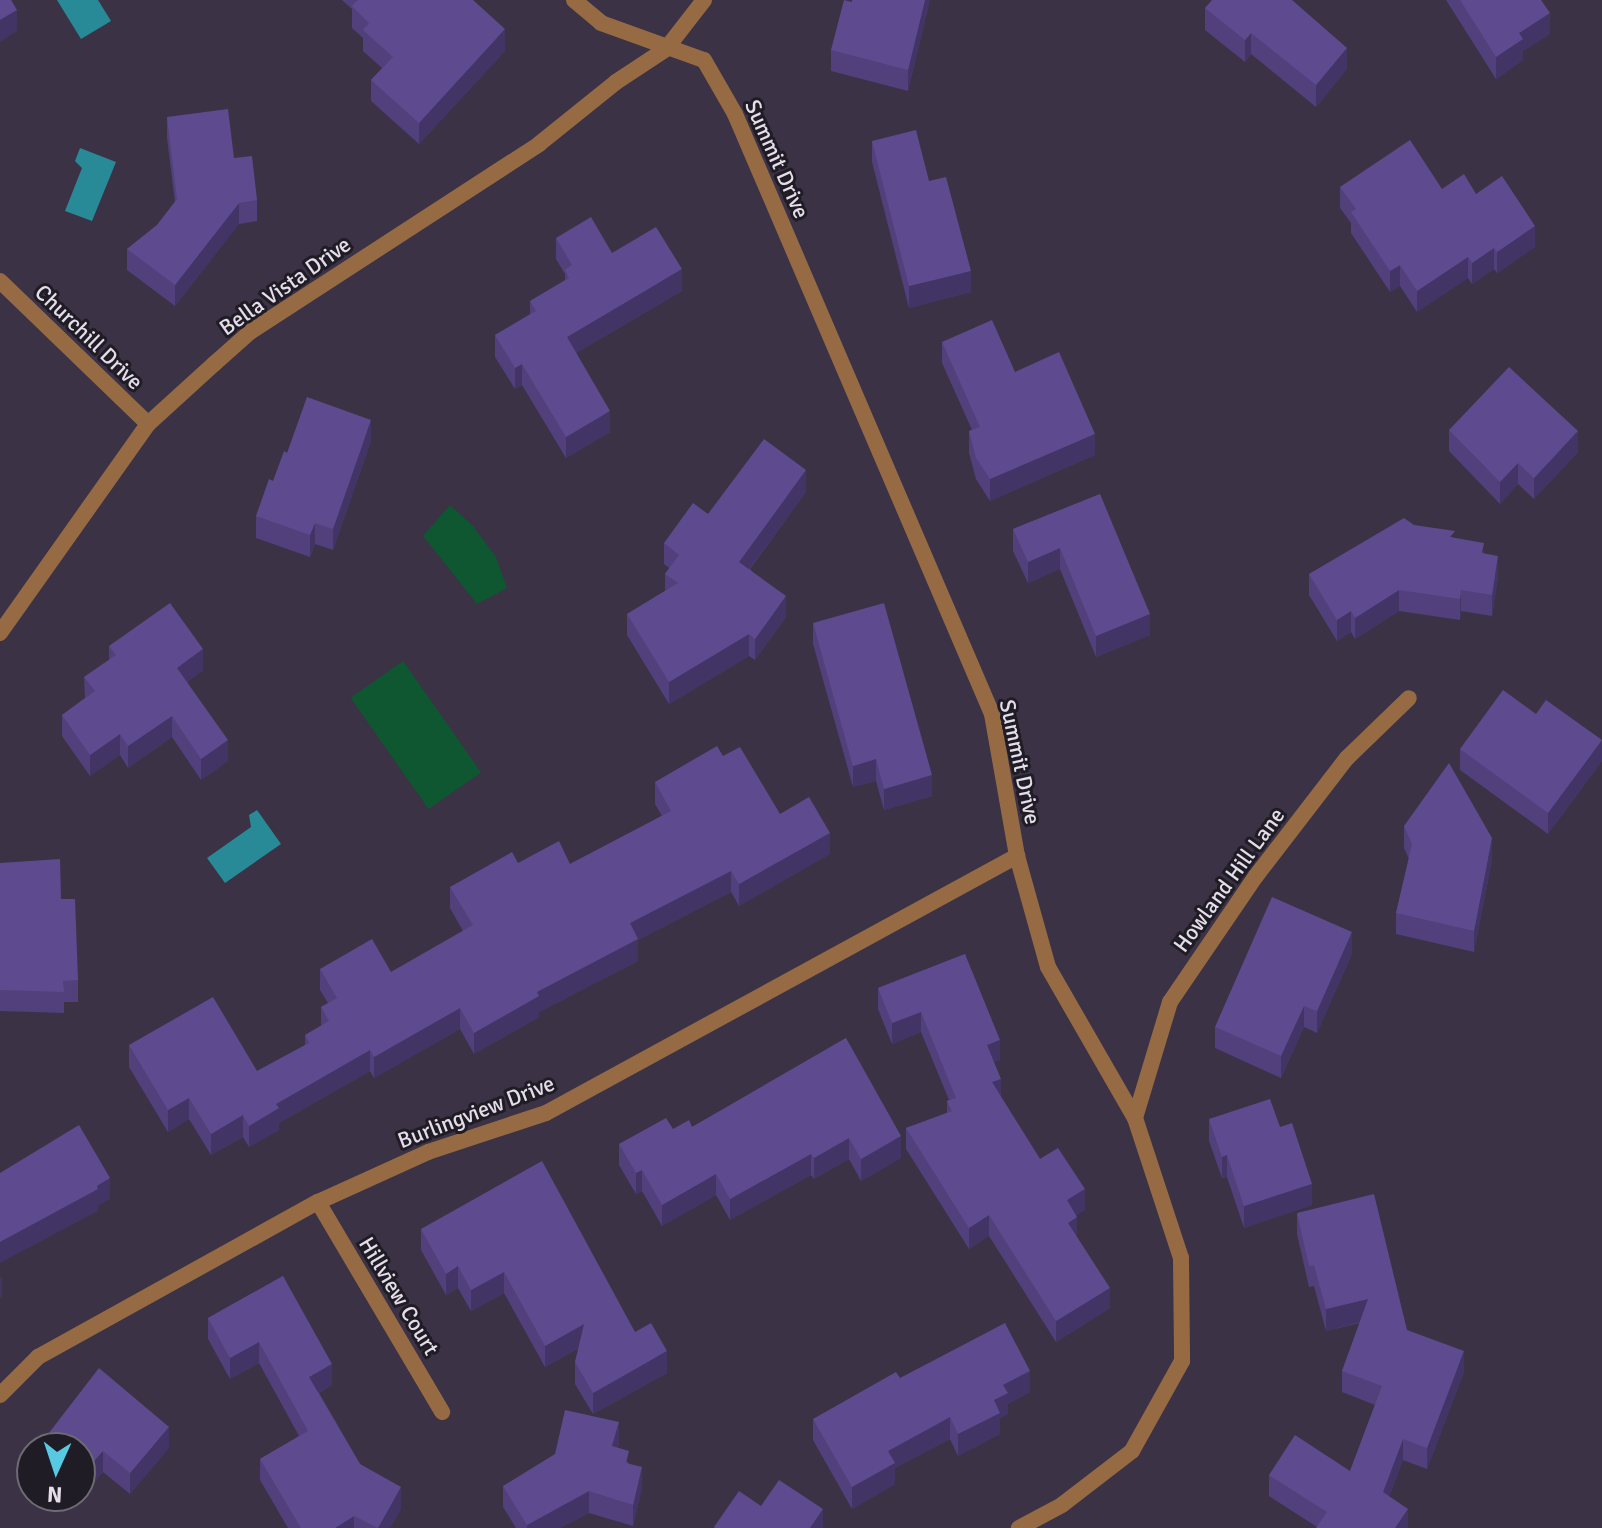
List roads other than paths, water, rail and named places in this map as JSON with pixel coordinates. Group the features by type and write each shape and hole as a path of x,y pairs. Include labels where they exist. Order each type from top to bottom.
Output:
{"street":[{"name":"Summit Drive","path":"574,0 601,23 666,49 704,60 735,114 992,714 1017,856 1048,967 1135,1118 1181,1258 1182,1361 1132,1451 1062,1505 1019,1528"},
{"path":"666,49 704,0"},
{"name":"Bella Vista Drive","path":"0,633 148,424 250,332 539,144 616,82 666,49"},
{"name":"Churchill Drive","path":"0,281 148,424"},
{"name":"Howland Hill Lane","path":"1135,1118 1170,1002 1256,876 1347,758 1409,698"},
{"name":"Burlingview Drive","path":"0,1395 38,1357 318,1202 428,1152 546,1113 1017,856"},
{"name":"Hillview Court","path":"318,1202 442,1412"}],"water":[{"path":"57,0 98,0 111,21 81,39"},
{"path":"80,148 116,162 92,221 65,211 82,168 75,161"},
{"path":"257,810 281,844 225,883 207,858 251,827 249,815"}]}
